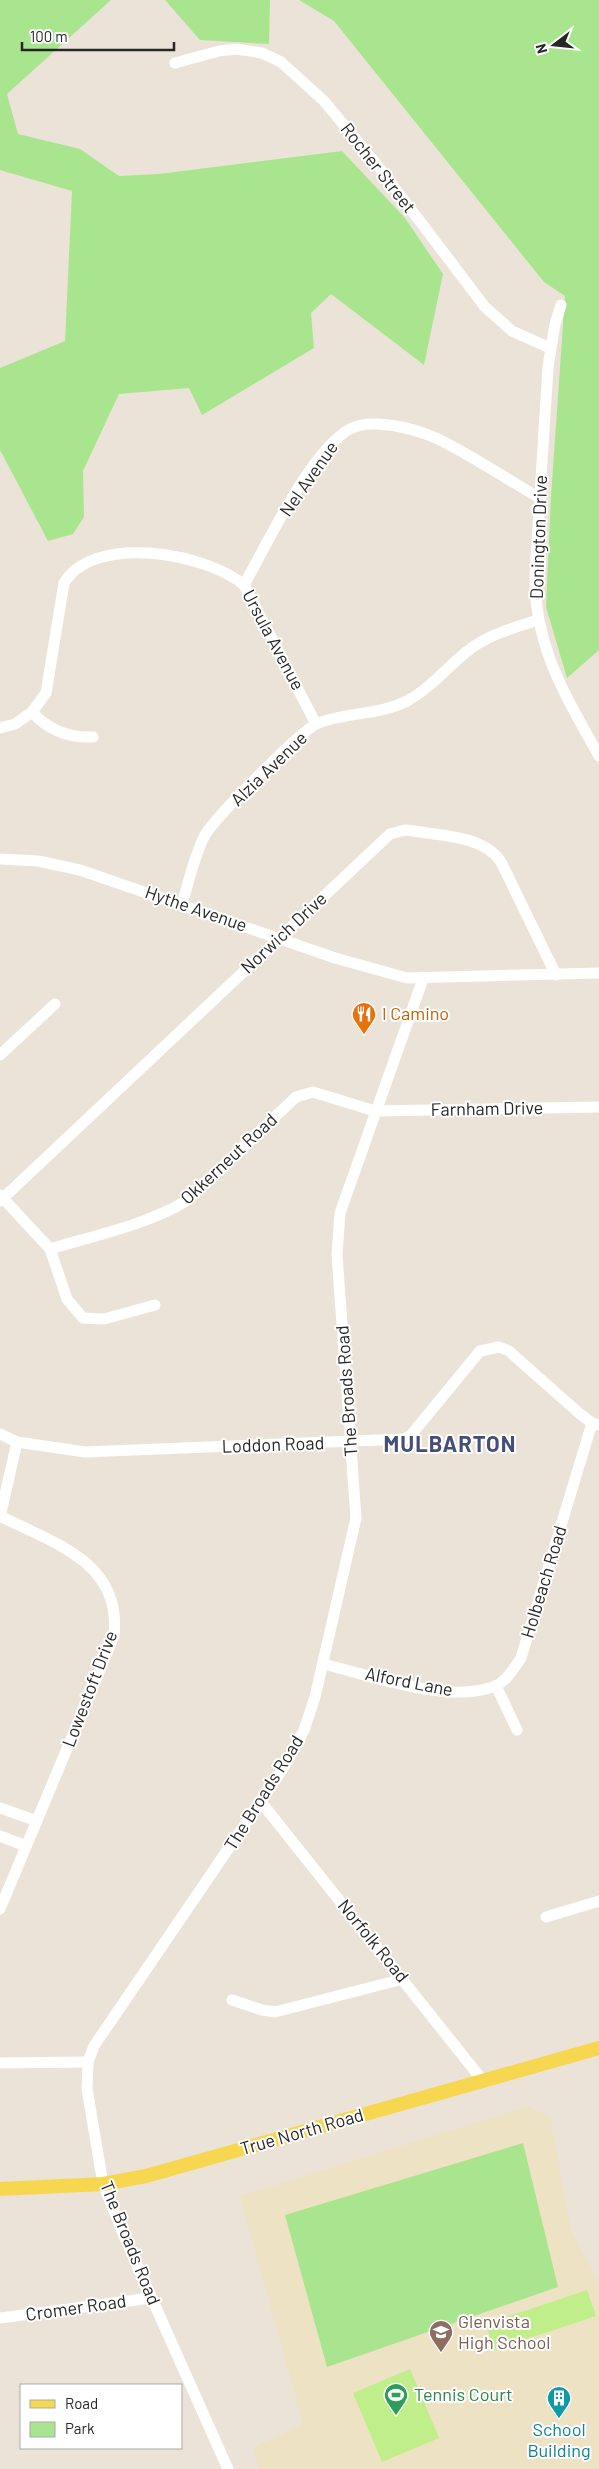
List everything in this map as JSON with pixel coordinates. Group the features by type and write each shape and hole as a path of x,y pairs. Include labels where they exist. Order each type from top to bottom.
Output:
{"main road":[{"name":"True North Road","path":"0,2189 103,2184 188,2165 599,2048"}],"street":[{"name":"Rocher Street","path":"174,63 210,53 237,50 262,53 281,62 330,108 378,166 485,307 512,331 550,348"},
{"name":"Donington Drive","path":"561,304 550,348 535,576 538,620 555,676 594,735 599,756"},
{"name":"Nel Avenue","path":"244,584 310,472 338,437 352,428 387,425 421,433 463,452 498,475 540,498"},
{"name":"Ursula Avenue","path":"32,712 46,692 64,584 73,571 85,563 127,552 153,554 198,562 234,576 244,584 316,724"},
{"name":"Alzia Avenue","path":"182,904 198,851 210,827 295,741 316,724 337,717 389,708 405,702 420,693 466,652 486,639 538,620"},
{"path":"0,728 15,724 32,712 52,729 79,738 94,737"},
{"name":"Norwich Drive","path":"1,1198 384,838 401,831 414,830 481,845 494,854 556,975"},
{"name":"Hythe Avenue","path":"0,859 62,865 182,904 366,968 407,978 599,973"},
{"name":"The Broads Road","path":"228,2469 151,2298 103,2184 87,2089 88,2062 94,2046 262,1802 304,1730 323,1664 356,1518 337,1233 340,1213 423,979"},
{"path":"0,1055 55,1004"},
{"name":"Okkerneut Road","path":"50,1249 151,1218 175,1208 186,1201 301,1094 319,1093 376,1111"},
{"name":"Farnham Drive","path":"376,1111 599,1108"},
{"path":"1,1198 50,1249 67,1299 83,1318 104,1319 155,1305"},
{"name":"Loddon Road","path":"0,1434 17,1442 85,1452 393,1440 411,1435 473,1357 489,1347 499,1347 509,1351 596,1424"},
{"name":"Holbeach Road","path":"496,1686 504,1680 521,1658 596,1424"},
{"path":"0,1516 17,1442"},
{"name":"Lowestoft Drive","path":"0,1516 59,1546 91,1565 104,1581 114,1601 116,1619 114,1636 0,1909"},
{"name":"Alford Lane","path":"323,1664 435,1691 471,1692 496,1686"},
{"path":"496,1686 517,1730"},
{"name":"Norfolk Road","path":"262,1802 483,2081"},
{"path":"0,1808 37,1821"},
{"path":"0,1836 26,1846"},
{"path":"546,1917 599,1901"},
{"path":"232,2000 262,2010 275,2012 404,1979"},
{"path":"0,2063 88,2062"},
{"name":"Cromer Road","path":"0,2318 151,2298"}],"shaded area":[{"name":"Glenvista High School","path":"528,2106 550,2117 571,2230 599,2282 599,2469 260,2469 253,2448 303,2424 240,2196"}],"green space":[{"path":"0,0 111,0 7,94 18,134 80,149 119,176 159,174 342,151 405,218 443,274 424,365 331,294 311,313 314,348 202,415 189,388 119,394 83,471 84,517 73,534 48,541 0,450 0,368 65,341 72,191 0,170"},
{"path":"165,0 270,0 269,44 200,40"},
{"path":"299,0 599,0 599,650 567,678 546,607 551,496 565,296 544,282 334,21"},
{"path":"523,2143 558,2287 327,2367 285,2215"},
{"name":"Tennis Court","path":"587,2290 596,2316 494,2350 486,2324"},
{"name":"Tennis Court","path":"410,2369 439,2438 382,2462 353,2393"}],"place":[{"name":"I Camino","path":"364,1035"},
{"name":"Glenvista High School","path":"441,2353"},
{"name":"Tennis Court","path":"396,2416"},
{"name":"School Building","path":"559,2419"}],"district":[{"name":"MULBARTON","path":"450,1444"}]}
